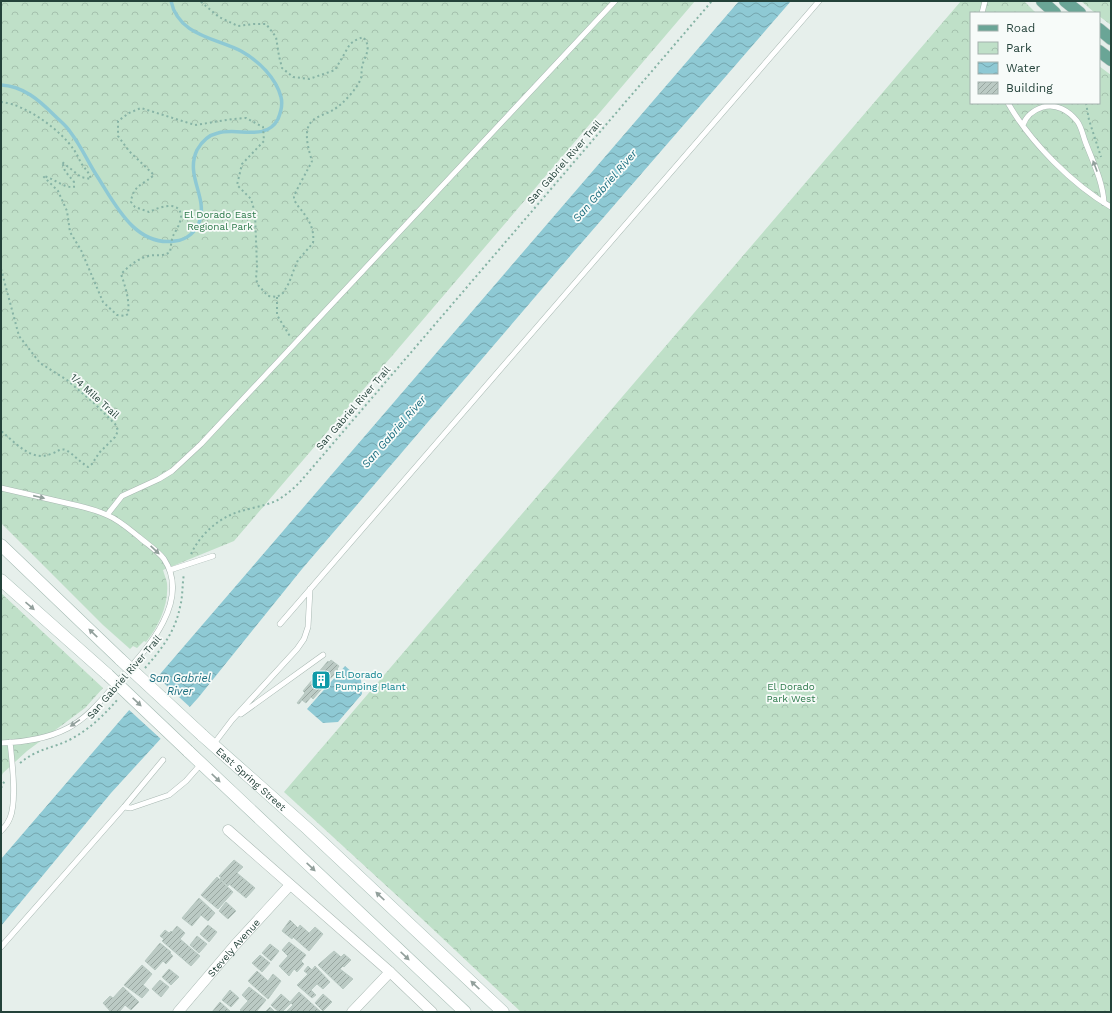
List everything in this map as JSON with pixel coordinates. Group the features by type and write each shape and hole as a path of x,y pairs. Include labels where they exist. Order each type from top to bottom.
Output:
{"main road":[{"path":"1042,1 1054,12"},
{"path":"1065,1 1079,12"},
{"path":"1100,30 1111,39"},
{"path":"1100,52 1111,60"},
{"name":"East Spring Street","path":"1,545 121,660 213,745 308,829 503,1012"},
{"name":"East Spring Street","path":"1,580 108,675 465,1012"}],"street":[{"path":"228,830 390,972 432,1012"},
{"name":"Stevely Avenue","path":"178,1012 235,945 290,885"},
{"path":"352,1012 390,972"}],"lane":[{"path":"107,515 122,496 159,479 184,460 201,444 615,1"},
{"path":"280,624 818,1"},
{"path":"982,12 985,1"},
{"path":"1009,104 1023,125 1059,167 1081,186 1111,207"},
{"path":"1023,125 1025,118 1037,109 1049,105 1064,109 1078,122 1100,181 1104,203"},
{"path":"1,488 85,507 107,515 119,522 163,558 170,570 172,583 171,598 165,619 159,632 95,707 82,719 60,732 39,739 1,743"},
{"path":"170,570 213,556"},
{"path":"213,745 232,720 297,649 304,639 308,627 310,589"},
{"path":"232,720 323,655"},
{"path":"1,831 10,818 13,803 13,770 10,742"},
{"path":"1,947 124,807 163,760"},
{"path":"124,807 131,808 169,795 186,781 201,763"}],"path":[{"path":"1,102 8,102 20,106 45,121 74,149 89,174 91,179 81,177 62,162 65,171 74,182 74,187 68,187 50,177 43,176 58,191 66,212 70,232 81,250 103,302 117,315 125,316 128,314 129,308 126,288 121,274 130,264 148,256 166,255 170,252 172,238 181,215 178,209 169,206 160,207 149,212 135,207 131,202 136,188 154,175 129,151 118,136 118,121 141,108 195,125 246,118 263,127 264,141 242,164 237,185 251,199 255,213 256,279 258,285 268,296 276,297 283,293 289,283 298,260 313,243 314,237 311,223 295,202 294,197 312,161 307,144 309,125 316,117 338,107 356,87 361,77 362,66 369,48 364,37 356,40 350,44 335,70 309,79 293,77 282,68 278,56 276,37 266,24 238,26 219,17 200,1"},
{"name":"San Gabriel River Trail","path":"145,668 166,642 178,616 184,574 187,564 201,537 218,522 236,513 275,501 288,493 300,482 712,1"},
{"path":"1086,104 1089,120 1102,161"},
{"name":"1/4 Mile Trail","path":"1,269 19,336 40,363 67,380 96,405 116,425 118,431 115,437 88,467 66,450 60,449 51,454 38,456 29,454 1,431"},
{"path":"276,297 277,315 295,343"},
{"name":"San Gabriel River Trail","path":"1,788 13,770 22,762 39,751 71,739 91,727 102,718 121,696"}],"green space":[{"name":"El Dorado East Regional Park","path":"1,1 695,1 234,541 163,570 167,583 167,591 165,607 159,622 146,642 144,641 137,648 133,646 130,649 103,625 1,523"},
{"name":"El Dorado Park West","path":"961,1 1024,1 1035,12 970,12 970,104 1100,104 1100,67 1111,75 1111,1012 521,1012 284,792"},
{"path":"1081,1 1111,1 1111,25 1100,17 1100,12 1094,12"},
{"path":"1,593 103,688 85,708 27,751 3,773 1,777"}],"water":[{"name":"San Gabriel River","path":"739,1 791,1 302,569 198,698 111,793 1,926 1,859"},
{"path":"345,666 361,680 362,694 338,722 323,723 307,709"}],"pier":[{"path":"156,676 191,708 162,740 128,709"}],"building":[{"name":"El Dorado Pumping Plant","path":"331,660 339,666 337,669 338,670 313,699 311,697 306,703 302,700 299,704 297,703 305,693 303,691 328,661 329,662"},
{"path":"234,860 243,867 237,873 255,888 246,898 229,884 228,886 220,879 221,877 219,876"},
{"path":"217,877 233,892 218,909 201,895"},
{"path":"199,898 215,913 208,921 201,915 192,926 182,918"},
{"path":"226,902 236,911 228,919 219,911"},
{"path":"290,920 298,928 300,925 309,933 315,927 323,934 309,951 293,937 292,939 282,931"},
{"path":"208,925 217,932 209,942 200,934"},
{"path":"177,926 185,933 180,939 200,956 191,966 162,941 164,939 160,936 165,930 169,933 171,931 172,932"},
{"path":"197,936 207,944 199,953 190,945"},
{"path":"289,942 306,955 301,961 304,964 297,972 294,969 289,976 279,966 288,956 282,950"},
{"path":"160,943 171,952 170,953 173,956 166,964 163,961 155,970 145,961"},
{"path":"270,944 279,951 271,961 262,953"},
{"path":"334,951 341,957 344,954 351,960 340,969 353,979 343,989 318,965"},
{"path":"260,955 270,963 262,972 252,963"},
{"path":"142,965 152,974 143,985 149,990 142,998 124,985"},
{"path":"308,966 312,970 315,966 330,982 323,989 317,984 311,990 316,995 312,998 297,985 308,974 304,971"},
{"path":"169,969 179,977 171,985 162,977"},
{"path":"257,971 268,981 273,974 281,981 268,999 248,981"},
{"path":"160,980 169,987 161,997 152,989"},
{"path":"123,987 139,1002 131,1010 125,1005 119,1012 111,1012 103,1003 110,996 113,998"},
{"path":"249,987 266,1000 256,1012 243,1012 240,1010 248,1001 242,995"},
{"path":"230,990 239,998 231,1007 222,1000"},
{"path":"299,992 321,1012 288,1012 287,1011 293,1005 291,1003 282,1012 279,1012 271,1005 281,994 290,1002"},
{"path":"323,994 332,1002 323,1011 315,1003"},
{"path":"220,1002 231,1012 212,1012"},
{"path":"270,1007 275,1012 265,1012"}],"waterway":[{"path":"1,85 16,88 30,95 42,104 69,130 111,199 137,230 148,237 161,241 175,241 184,239 197,228 200,220 201,202 193,168 197,150 203,141 218,133 259,132 266,130 273,126 278,119 282,103 279,90 275,83 260,65 241,51 199,34 189,28 181,21 175,12 171,1"}],"place":[{"name":"El Dorado Pumping Plant","path":"321,680"}]}
